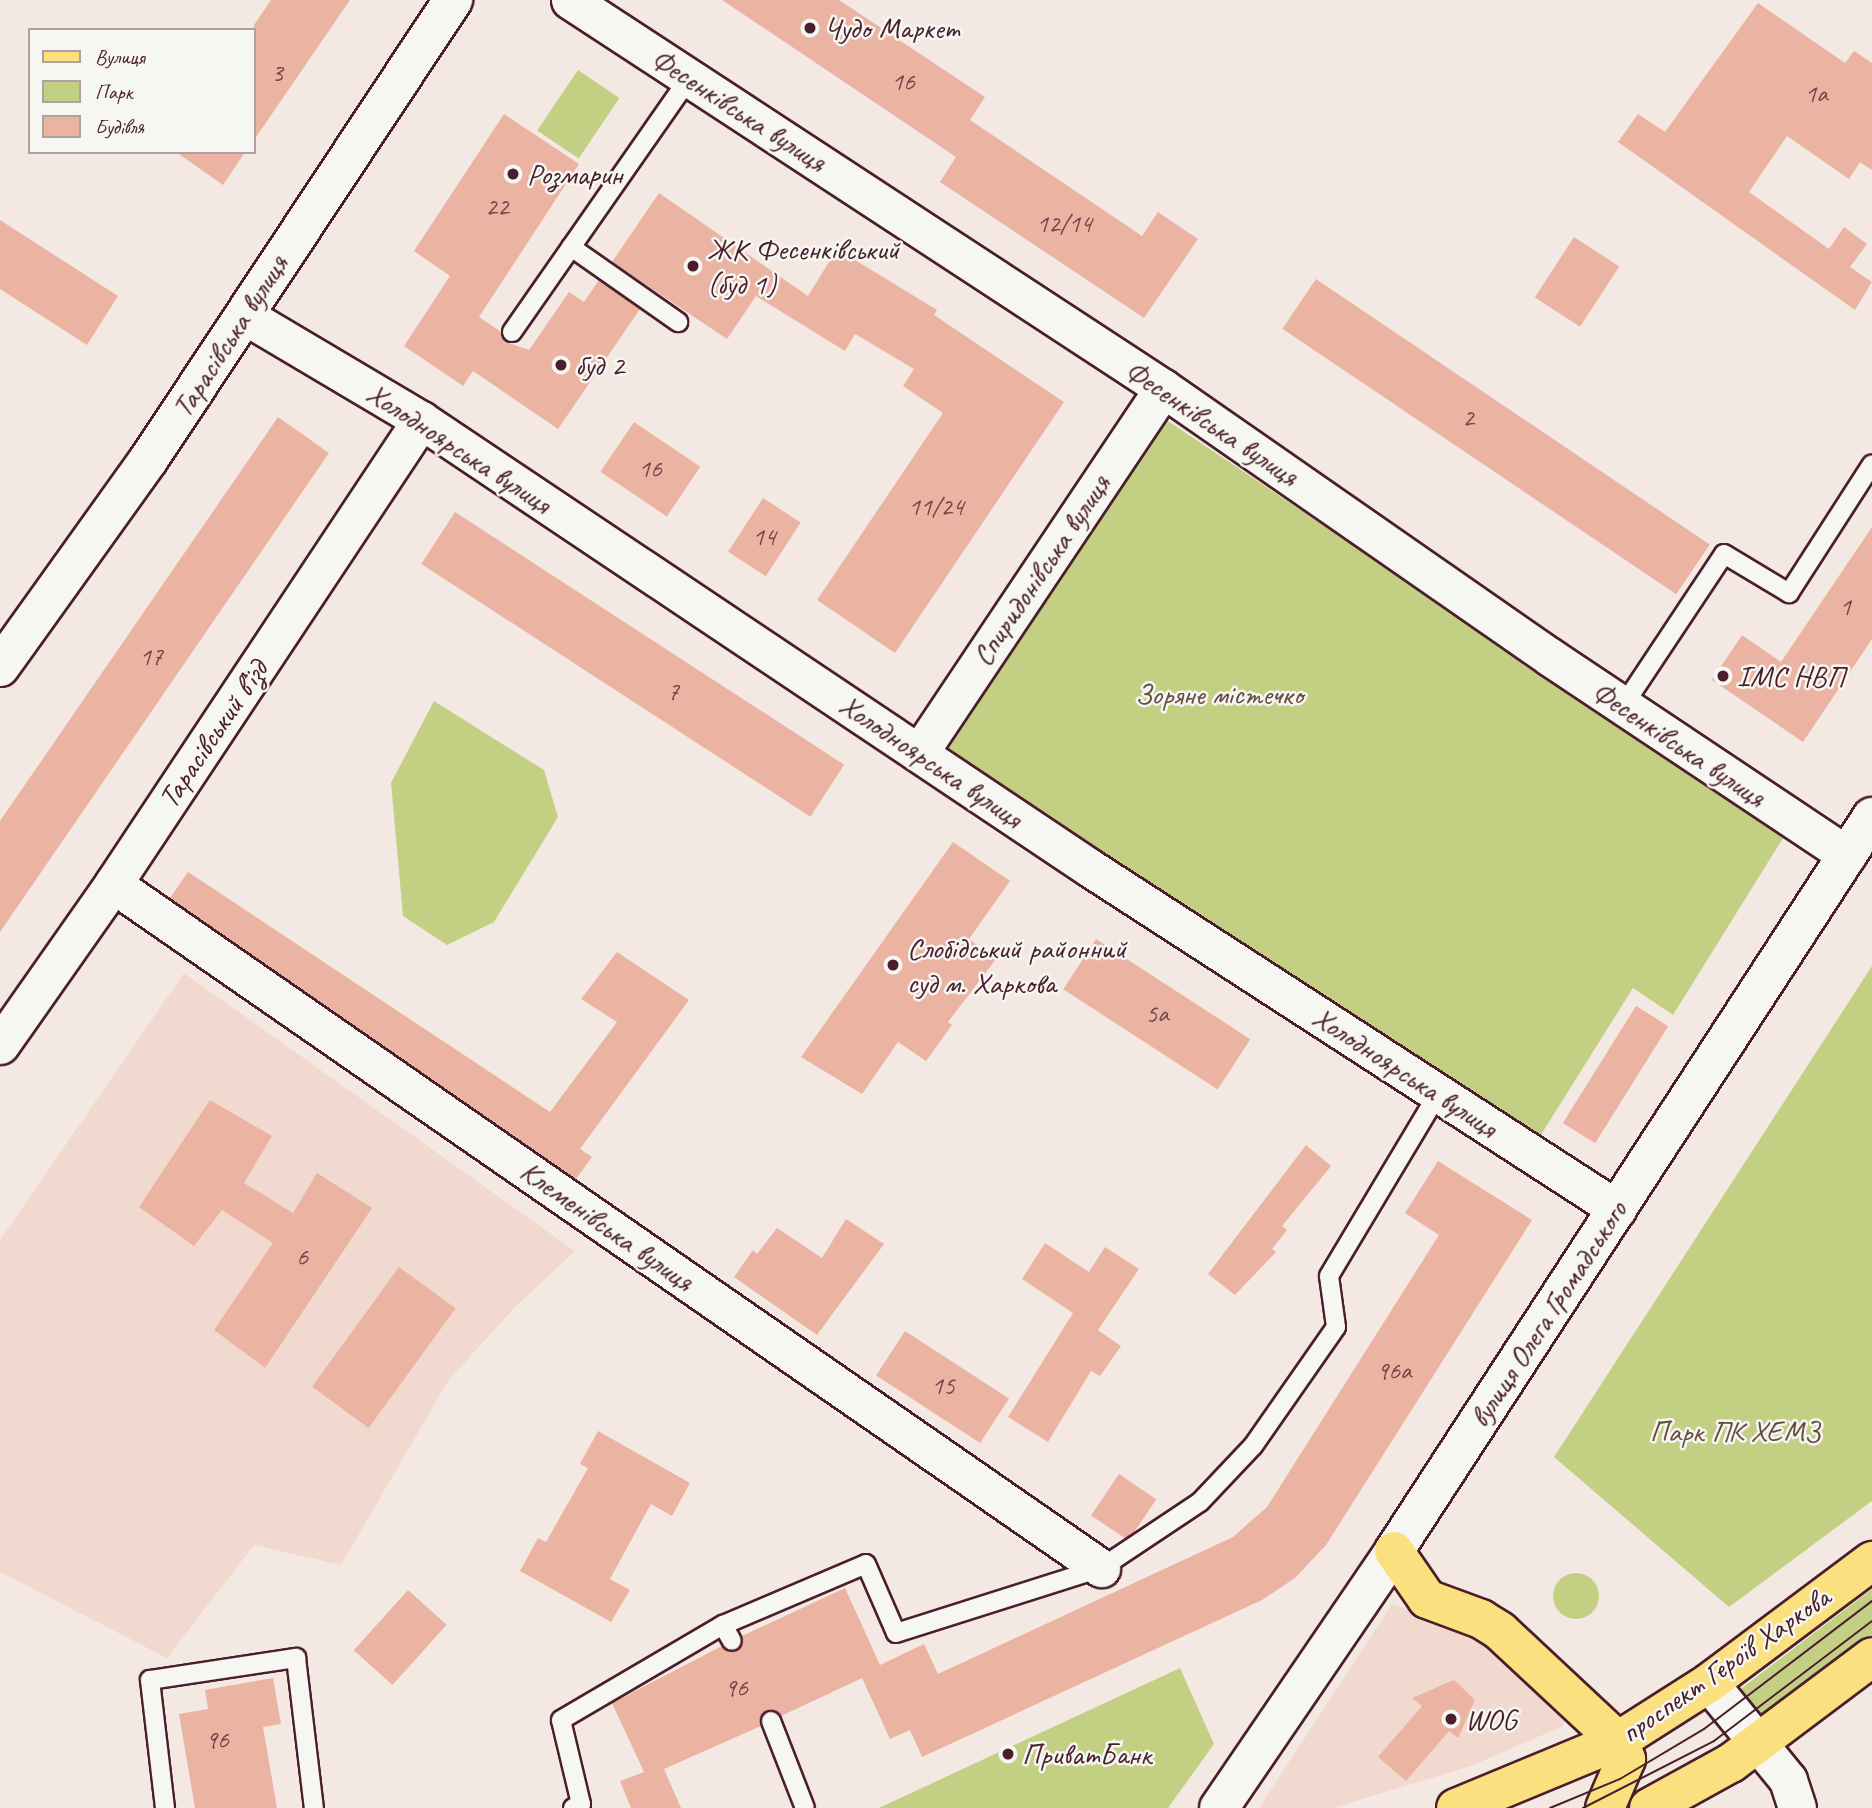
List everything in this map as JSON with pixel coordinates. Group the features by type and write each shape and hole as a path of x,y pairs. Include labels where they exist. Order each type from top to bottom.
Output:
{"main road":[{"name":"Тарасівська вулиця","path":"0,667 149,459 453,0"},
{"name":"вулиця Олега Громадського","path":"1219,1808 1394,1551 1872,817"},
{"path":"1394,1551 1427,1599 1481,1619 1500,1631 1618,1741 1626,1759 1605,1808"},
{"name":"проспект Героїв Харкова","path":"1456,1808 1618,1741 1709,1683 1872,1561"},
{"path":"1649,1808 1693,1787 1760,1742 1872,1657"}],"street":[{"name":"Фесенківська вулиця","path":"570,0 1163,388 1623,706 1847,855"},
{"name":"Холодноярська вулиця","path":"244,315 421,421 919,753 1617,1209"},
{"name":"Спиридонівська вулиця","path":"919,753 1163,388"},
{"name":"Тарасівський в’їзд","path":"0,1045 113,884 421,421"},
{"name":"Клеменівська вулиця","path":"113,884 1101,1568"},
{"path":"1709,1683 1760,1742 1788,1780 1797,1808"}],"lane":[{"path":"512,332 690,78"},
{"path":"571,247 678,322"},
{"path":"1623,706 1724,554 1789,593 1872,464"},
{"path":"573,1808 581,1804 561,1720 723,1625 866,1564 896,1633 1101,1568 1200,1502 1253,1446 1336,1327 1329,1276 1438,1094"},
{"path":"723,1625 732,1641"},
{"path":"165,1808 150,1680 296,1658 314,1808"},
{"path":"771,1721 805,1808"}],"shaded area":[{"path":"184,973 575,1251 514,1308 448,1381 341,1565 254,1545 167,1658 0,1572 0,1240"},
{"path":"1392,1604 1472,1630 1567,1717 1563,1726 1471,1766 1333,1808 1259,1808"}],"green space":[{"path":"578,70 619,98 579,158 537,131"},
{"name":"Зоряне містечко","path":"1162,417 1785,835 1673,1015 1633,988 1537,1141 936,744"},
{"path":"434,701 544,770 558,817 494,922 447,945 403,916 391,783"},
{"name":"Парк ПК ХЕМЗ","path":"1872,966 1872,1501 1729,1607 1554,1457"},
{"path":"1576,1573 1592,1580 1599,1596 1592,1612 1576,1619 1560,1612 1553,1596 1560,1580"},
{"path":"1872,1589 1872,1636 1760,1719 1738,1691"},
{"path":"1180,1668 1214,1744 1168,1808 879,1808"}],"building":[{"path":"271,0 350,0 256,137 256,28 254,25"},
{"path":"722,0 839,0 985,97 970,120 1142,236 1158,212 1198,239 1144,318 940,182 956,157"},
{"path":"1758,3 1845,63 1854,51 1872,63 1872,170 1860,162 1849,179 1787,136 1749,192 1829,249 1844,227 1867,244 1850,267 1872,282 1855,310 1618,142 1638,114 1665,132"},
{"path":"504,114 579,164 479,317 501,332 506,342 529,350 569,292 584,302 599,280 640,309 558,429 473,371 463,386 404,346 450,276 414,251"},
{"path":"179,154 244,154 223,185"},
{"path":"659,193 808,296 837,249 937,310 934,315 1064,402 895,653 817,600 943,413 903,386 914,369 855,334 845,351 756,296 727,339 612,262"},
{"path":"0,220 118,296 87,345 0,289"},
{"path":"1574,237 1619,266 1580,327 1535,297"},
{"path":"1316,279 1710,545 1676,594 1282,329"},
{"path":"278,417 329,453 0,932 0,821"},
{"path":"634,422 700,467 667,516 600,472"},
{"path":"763,498 801,523 766,576 728,552"},
{"path":"455,512 844,765 810,817 421,564"},
{"path":"1872,527 1872,639 1803,742 1712,680 1742,635 1781,662"},
{"path":"953,842 1010,881 969,939 996,959 948,1022 952,1025 926,1061 898,1042 862,1094 801,1057"},
{"path":"188,872 550,1112 617,1022 581,999 617,952 689,1000 580,1149 592,1157 576,1179 170,898"},
{"path":"1096,939 1250,1039 1218,1090 1063,989"},
{"path":"1636,1006 1668,1026 1595,1143 1563,1123"},
{"path":"210,1100 272,1136 244,1183 293,1213 317,1173 372,1208 265,1368 214,1330 273,1243 222,1210 194,1246 139,1207"},
{"path":"1306,1145 1331,1166 1282,1226 1287,1230 1272,1249 1276,1252 1235,1295 1208,1274"},
{"path":"1438,1161 1532,1220 1326,1545 1295,1578 1262,1600 922,1757 910,1730 890,1739 862,1678 781,1716 768,1710 762,1714 761,1726 664,1769 681,1808 631,1808 620,1781 644,1772 612,1703 722,1646 737,1651 742,1636 845,1588 880,1665 924,1644 938,1674 1233,1537 1267,1507 1439,1235 1405,1213"},
{"path":"846,1219 884,1244 817,1335 734,1277 753,1250 757,1254 777,1228 822,1258"},
{"path":"1045,1243 1089,1272 1105,1247 1139,1269 1098,1330 1121,1346 1100,1376 1091,1371 1048,1442 1008,1417 1073,1313 1022,1279"},
{"path":"399,1267 456,1308 369,1428 312,1387"},
{"path":"905,1331 1009,1399 980,1443 876,1375"},
{"path":"598,1431 690,1483 672,1516 651,1504 610,1579 630,1590 611,1622 520,1571 538,1538 546,1542 588,1468 580,1464"},
{"path":"1119,1474 1156,1499 1128,1541 1091,1515"},
{"path":"408,1590 447,1625 392,1685 354,1650"},
{"path":"273,1678 281,1724 263,1727 277,1808 195,1808 179,1714 208,1709 205,1690"},
{"path":"1454,1680 1475,1700 1458,1738 1449,1731 1406,1781 1378,1757 1422,1706 1412,1698"}],"tram line":[{"path":"1550,1808 1620,1779 1704,1729 1872,1601"},
{"path":"1583,1808 1714,1741 1872,1621"}],"place":[{"name":"Чудо Маркет","path":"810,28"},
{"name":"Розмарин","path":"513,174"},
{"name":"ЖК Фесенківський (буд 1)","path":"693,266"},
{"name":"буд 2","path":"561,365"},
{"name":"ІМС НВП","path":"1723,676"},
{"name":"Слобідський районний суд м. Харкова","path":"893,965"},
{"name":"WOG","path":"1451,1719"},
{"name":"ПриватБанк","path":"1008,1754"}]}
